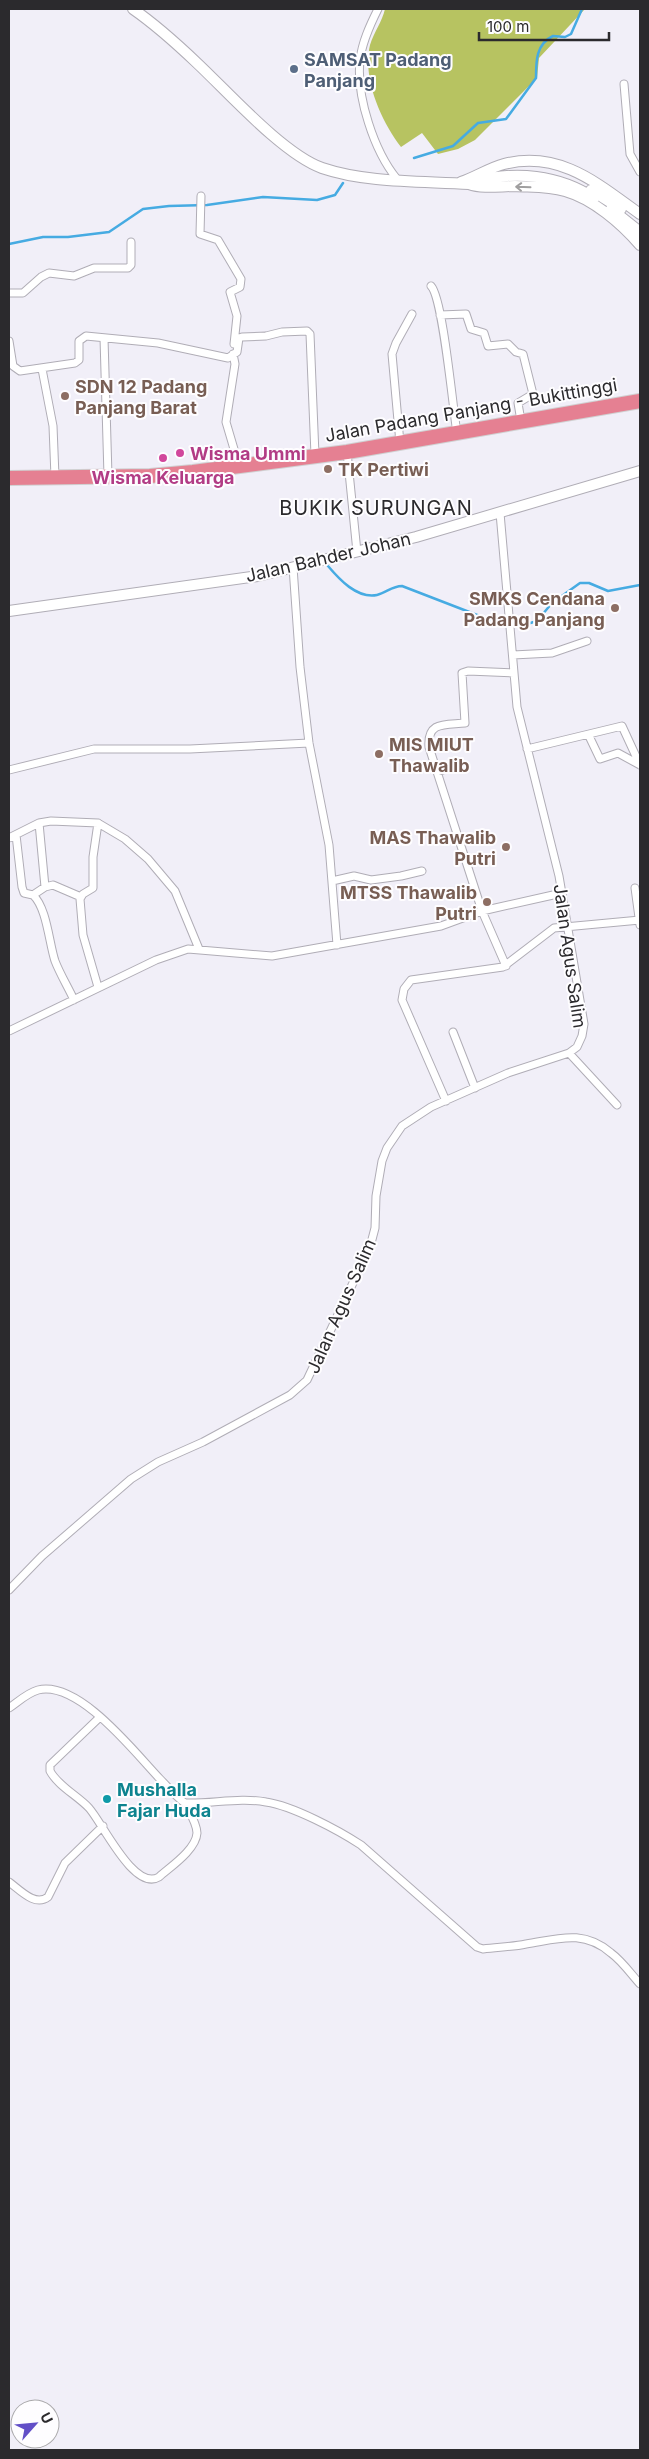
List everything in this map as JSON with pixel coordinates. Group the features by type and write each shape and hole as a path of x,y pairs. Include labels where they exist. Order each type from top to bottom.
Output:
{"highway":[{"name":"Jalan Padang Panjang - Bukittinggi","path":"9,478 150,476 239,466 347,452 640,401"}],"main road":[{"path":"134,9 198,63 227,92 296,154 320,167 366,179 467,181 507,173 547,174 573,180 640,224"},
{"path":"467,181 510,163 528,161 560,165 584,175 640,214"},
{"path":"507,173 555,180 572,185 640,232"},
{"path":"467,181 485,187 565,190 588,201 616,222 640,245"},
{"name":"Jalan Bahder Johan","path":"9,611 258,576 500,514 640,471"}],"street":[{"path":"378,9 369,28 360,58 360,78 372,132 381,156 397,179"},
{"path":"624,84 630,154 640,172"},
{"path":"200,196 200,234 218,240 241,279 240,288 230,292 237,316 232,357 235,364 226,422 239,466"},
{"path":"9,293 23,292 49,273 74,276 94,268 128,268 131,265 131,242"},
{"path":"431,286 436,294 440,315 456,434"},
{"path":"400,443 392,354 412,314"},
{"path":"440,315 466,314 471,329 484,333 488,346 509,344 514,351 523,354 533,394 518,403 522,421"},
{"path":"232,357 237,352 240,338 242,337 266,336 282,332 309,332 315,455"},
{"path":"9,341 9,350 15,369 20,371 77,362 79,341 83,337 158,343 232,357"},
{"path":"104,338 108,476"},
{"path":"42,369 53,426 55,477"},
{"path":"347,452 357,552"},
{"name":"Jalan Agus Salim","path":"9,1590 42,1556 131,1479 158,1462 203,1442 290,1395 303,1384 370,1247 375,1228 376,1196 380,1170 386,1148 402,1126 446,1101 508,1073 569,1053 580,1042 584,1024 569,926 517,707 500,514"},
{"path":"293,567 300,667 309,743 329,845 337,945"},
{"path":"513,655 552,653 587,641"},
{"path":"506,966 482,911 429,747 428,736 431,729 438,726 465,723 462,674 468,671 514,673"},
{"path":"527,749 589,736 622,726 640,765"},
{"path":"589,736 600,759 618,753 640,765"},
{"path":"9,770 94,749 190,749 309,743"},
{"path":"437,772 460,764"},
{"path":"74,1000 56,962 37,900 32,895 24,893 22,887 12,836 39,823 51,821 98,823 126,839 164,876 175,891 199,949"},
{"path":"39,823 45,887"},
{"path":"81,897 93,888 93,857 98,823"},
{"path":"332,881 354,876 371,880 422,871"},
{"path":"32,895 45,887 53,886 81,897"},
{"path":"446,1101 402,1000 404,989 411,980 496,969 506,966 554,928 640,923 635,888"},
{"path":"9,1031 156,960 188,949 272,956 442,926 482,911 562,893"},
{"path":"81,897 83,935 98,988"},
{"path":"453,1032 475,1088"},
{"path":"569,1053 617,1105"},
{"path":"9,1708 30,1693 49,1689 70,1695 100,1717 186,1803 197,1835 187,1851 155,1880 147,1879 124,1861 103,1826 89,1808 51,1775 50,1765 100,1717"},
{"path":"186,1803 254,1801 279,1805 344,1834 361,1845 477,1948 484,1949 525,1944 565,1936 576,1937 588,1940 612,1953 640,1984"},
{"path":"9,1882 35,1900 45,1900 65,1863 103,1826"}],"green space":[{"path":"385,9 585,9 539,58 537,78 475,140 458,149 438,154 422,133 401,147 387,125 375,99 371,85 368,58 370,45"}],"waterway":[{"path":"414,158 453,146 478,123 506,119 536,78 537,59 540,48 547,39 553,36 565,37 571,34 582,9"},
{"path":"9,244 43,237 68,237 109,232 143,209 207,205 263,197 317,200 335,195 343,183"},
{"path":"328,566 349,587 362,594 377,595 402,586 503,625 527,624 537,621 552,603 580,583 589,583 608,591 640,585"}],"place":[{"name":"SAMSAT Padang Panjang","path":"294,69"},
{"name":"SDN 12 Padang Panjang Barat","path":"65,396"},
{"name":"Wisma Ummi","path":"180,453"},
{"name":"Wisma Keluarga","path":"163,458"},
{"name":"TK Pertiwi","path":"328,469"},
{"name":"SMKS Cendana Padang Panjang","path":"615,608"},
{"name":"MIS MIUT Thawalib","path":"379,754"},
{"name":"MAS Thawalib Putri","path":"506,847"},
{"name":"MTSS Thawalib Putri","path":"487,902"},
{"name":"Mushalla Fajar Huda","path":"107,1799"}],"district":[{"name":"BUKIK SURUNGAN","path":"376,508"}]}
